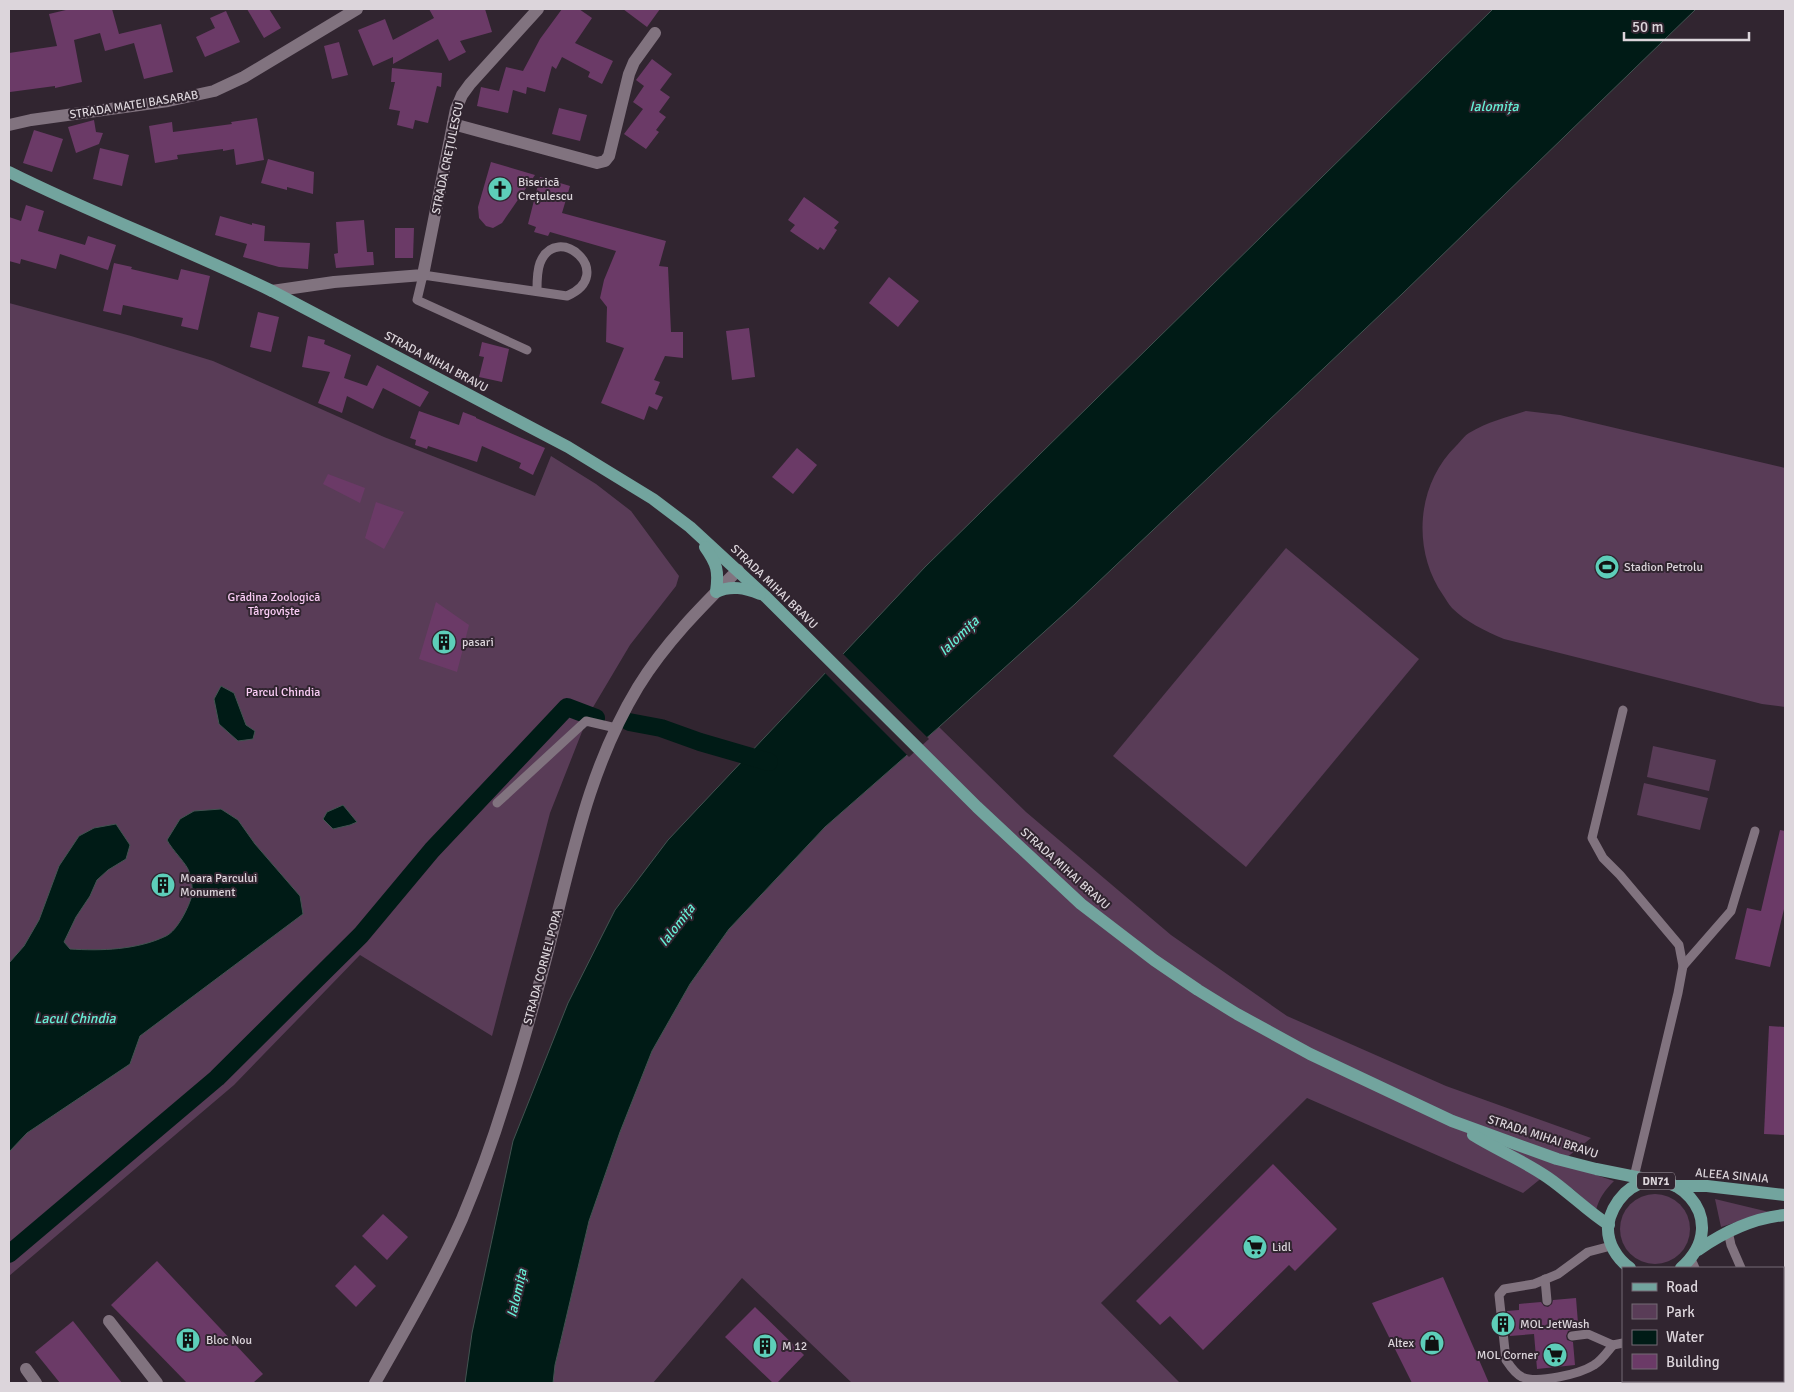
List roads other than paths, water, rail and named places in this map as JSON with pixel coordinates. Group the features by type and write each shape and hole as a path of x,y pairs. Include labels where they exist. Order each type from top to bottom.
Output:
{"main road":[{"name":"STRADA MIHAI BRAVU","path":"9,172 97,214 272,291 568,447 638,488 690,527 738,570 977,807 1081,904 1154,960 1237,1014 1310,1054 1452,1121 1557,1159 1656,1181"},
{"path":"690,527 716,565 718,579 716,592 732,587 742,588 766,597"},
{"name":"STRADA MIHAI BRAVU","path":"1452,1121 1546,1177 1608,1225"},
{"name":"ALEEA SINAIA","path":"1608,1225 1612,1211 1619,1199 1629,1189 1642,1183 1656,1181 1676,1186 1707,1186 1785,1195"},
{"name":"ALEEA SINAIA","path":"1676,1186 1693,1200 1702,1220 1702,1235 1693,1261"},
{"path":"1693,1261 1728,1231 1764,1218 1784,1215"},
{"path":"1608,1225 1611,1246 1620,1263"}],"street":[{"name":"STRADA MATEI BASARAB","path":"9,125 31,120 168,101 214,91 244,77 357,9"},
{"name":"STRADA CREȚULESCU","path":"423,274 456,109 462,95 538,9"},
{"path":"453,124 597,163 605,162 609,156 629,74 634,62 655,33"},
{"path":"272,291 334,282 423,274"},
{"name":"STRADA CORNEL POPA","path":"375,1383 437,1270 461,1220 482,1169 523,1042 550,943 578,828 595,776 616,728 638,687 664,649 738,570"},
{"path":"109,1321 157,1383"},
{"path":"26,1369 36,1383"}],"lane":[{"path":"423,274 567,296 576,292 584,284 587,274 586,264 581,255 572,249 562,247 553,249 544,255 539,264 536,290"},
{"name":"STRADA CREȚULESCU","path":"423,274 417,300 527,350"},
{"path":"1623,710 1592,838 1603,858 1620,875 1679,945 1683,966 1634,1177"},
{"path":"497,803 586,722 616,728"},
{"path":"1683,966 1731,910 1755,831"},
{"path":"1728,1231 1731,1245 1741,1267"},
{"path":"1572,1336 1588,1334 1618,1344 1595,1365 1563,1376 1532,1379 1521,1377 1506,1360 1499,1295 1504,1289 1534,1284 1558,1274 1588,1252 1611,1246"},
{"path":"1545,1279 1547,1301"}],"water":[{"name":"Ialomița","path":"1493,9 1696,9 1402,294 1075,604 825,827 729,929 690,984 652,1051 620,1132 589,1221 555,1365 553,1383 465,1383 472,1333 513,1141 568,1003 615,910 668,840 925,567"},
{"path":"221,686 234,693 246,725 255,731 253,739 238,741 219,724 214,699"},
{"path":"343,805 357,822 333,829 323,819 327,812"},
{"name":"Lacul Chindia","path":"221,809 238,820 255,844 300,896 303,914 140,1036 130,1064 27,1133 9,1152 9,963 24,946 39,920 59,866 79,836 94,828 116,824 130,845 126,859 108,870 97,880 64,942 70,949 94,950 131,947 155,941 166,936 174,929 185,912 192,895 192,883 188,869 167,840 180,819 194,811"}],"waterway":[{"path":"9,1254 217,1078 361,935 432,850 567,707 596,718"},
{"path":"629,722 661,728 700,742 769,762"}],"place":[{"name":"Biserică Crețulescu","path":"500,189"},
{"name":"Stadion Petrolu","path":"1607,567"},
{"name":"pasari","path":"444,642"},
{"name":"Moara Parcului Monument","path":"163,885"},
{"name":"Lidl","path":"1255,1247"},
{"name":"MOL JetWash","path":"1503,1324"},
{"name":"Bloc Nou","path":"188,1340"},
{"name":"Altex","path":"1432,1343"},
{"name":"M 12","path":"765,1346"},
{"name":"MOL Corner","path":"1555,1355"}],"park label":[{"name":"Grădina Zoologică Târgoviște","path":"274,604"},
{"name":"Parcul Chindia","path":"283,692"}]}
